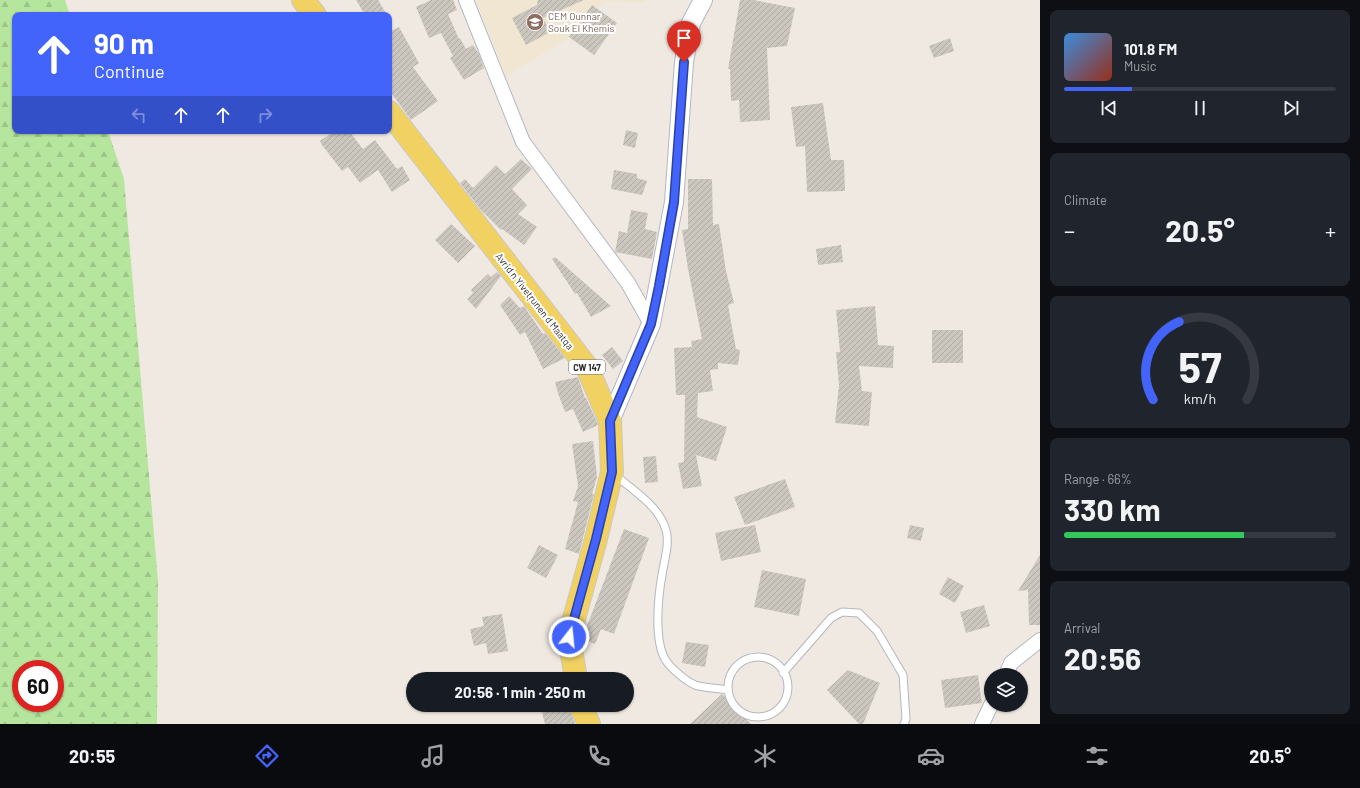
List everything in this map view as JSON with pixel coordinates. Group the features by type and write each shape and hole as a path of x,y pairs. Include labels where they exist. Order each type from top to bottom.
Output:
{"main road":[{"path":"304,0 313,12"},
{"name":"Avrid n Yivetṛunen d Maatqa","path":"392,116 587,367 610,421 612,472 596,539 569,637 575,672"},
{"path":"583,712 589,724"}],"street":[{"path":"466,0 523,142 628,283 651,324"},
{"path":"610,421 651,324 674,202 684,62 691,23 703,0"},
{"path":"1010,668 1012,663 1040,640"},
{"path":"982,724 988,712"}],"lane":[{"path":"612,472 644,498 660,517 666,530 668,541 660,584 658,636 665,659 679,674 696,685 728,690"},
{"path":"783,673 831,618 842,612 859,613 877,631 903,675 906,719 904,724"},
{"path":"750,658 769,660 777,665 787,682 786,697 778,710 759,718 740,712 733,704 728,690 729,677 734,668 750,658"}],"shaded area":[{"name":"CEM Ounnar Souk El Khemis","path":"476,0 646,0 645,3 604,2 566,40 506,76"}],"green space":[{"path":"0,0 65,0 69,12 12,12 12,134 109,134 124,179 158,582 157,724 0,724"}],"building":[{"path":"356,0 378,0 385,12 363,12"},
{"path":"431,0 453,0 457,10 448,14 459,39 460,38 466,49 473,45 479,54 484,68 464,80 450,58 453,56 441,33 429,38 416,7"},
{"path":"538,0 584,0 543,18 550,32 526,45 512,18 537,5"},
{"path":"740,0 753,0 795,8 787,46 767,48 770,120 740,122 739,100 731,101 730,69 728,69"},
{"path":"592,5 617,23 594,55 569,37"},
{"path":"399,27 419,63 413,67 438,101 411,120 392,94 392,30"},
{"path":"950,38 954,51 934,58 929,46"},
{"path":"823,103 831,160 844,160 845,191 807,192 805,146 796,147 791,107"},
{"path":"626,130 638,133 635,148 623,145"},
{"path":"330,134 351,134 363,149 375,140 397,169 402,166 410,180 392,192 378,170 360,183 348,167 342,171 320,141"},
{"path":"521,159 532,169 512,189 527,205 518,214 537,227 524,245 502,229 501,230 481,210 460,183 465,179 473,188 496,165 505,174"},
{"path":"614,170 637,174 637,178 647,181 642,195 611,189"},
{"path":"688,179 712,179 713,225 719,224 726,271 734,303 728,305 736,349 740,350 738,365 718,363 718,369 710,370 713,391 698,393 697,417 727,427 716,461 696,455 702,486 683,489 678,463 684,462 685,395 676,395 674,348 692,347 691,341 702,339 682,230 688,229"},
{"path":"631,210 648,213 645,229 657,232 652,259 615,252 619,231 627,233"},
{"path":"451,224 475,246 458,263 435,240"},
{"path":"841,245 843,262 818,265 816,249"},
{"path":"555,257 611,306 591,317 577,293 575,294 552,259"},
{"path":"497,272 501,276 476,309 467,299 473,293 471,290 488,274 491,277"},
{"path":"509,296 520,308 524,306 543,334 545,333 565,358 543,369 525,332 520,335 500,305"},
{"path":"875,306 878,345 894,346 893,368 859,366 862,391 872,392 869,426 835,423 839,385 836,352 840,352 836,310"},
{"path":"932,330 963,330 963,363 932,363"},
{"path":"612,347 623,361 613,369 602,355"},
{"path":"578,377 585,398 598,424 583,432 573,409 565,412 555,382"},
{"path":"593,441 597,477 579,554 565,549 578,502 573,501 578,486 572,444"},
{"path":"656,456 658,482 645,483 643,457"},
{"path":"785,479 795,507 745,525 734,497"},
{"path":"755,525 761,552 721,561 715,533"},
{"path":"910,525 924,528 921,541 907,538"},
{"path":"624,529 649,538 614,634 601,629 595,644 582,639"},
{"path":"539,545 558,555 546,578 527,568"},
{"path":"1040,555 1040,625 1029,625 1028,590 1018,591"},
{"path":"762,570 806,579 799,616 754,607"},
{"path":"948,577 964,586 955,603 939,594"},
{"path":"984,605 990,626 966,633 960,612"},
{"path":"502,614 508,651 488,654 486,643 474,646 470,629 484,626 482,617"},
{"path":"686,642 709,645 705,667 682,663"},
{"path":"848,670 880,683 863,724 859,724 827,690"},
{"path":"978,675 982,703 945,708 941,680"},
{"path":"722,694 751,724 690,724"},
{"path":"542,712 571,712 575,724 545,724"}],"place":[{"name":"CEM Ounnar Souk El Khemis","path":"535,22"}],"route":[{"path":"569,637 596,539 612,472 610,421 651,324 659,286 674,202 684,62"}]}
